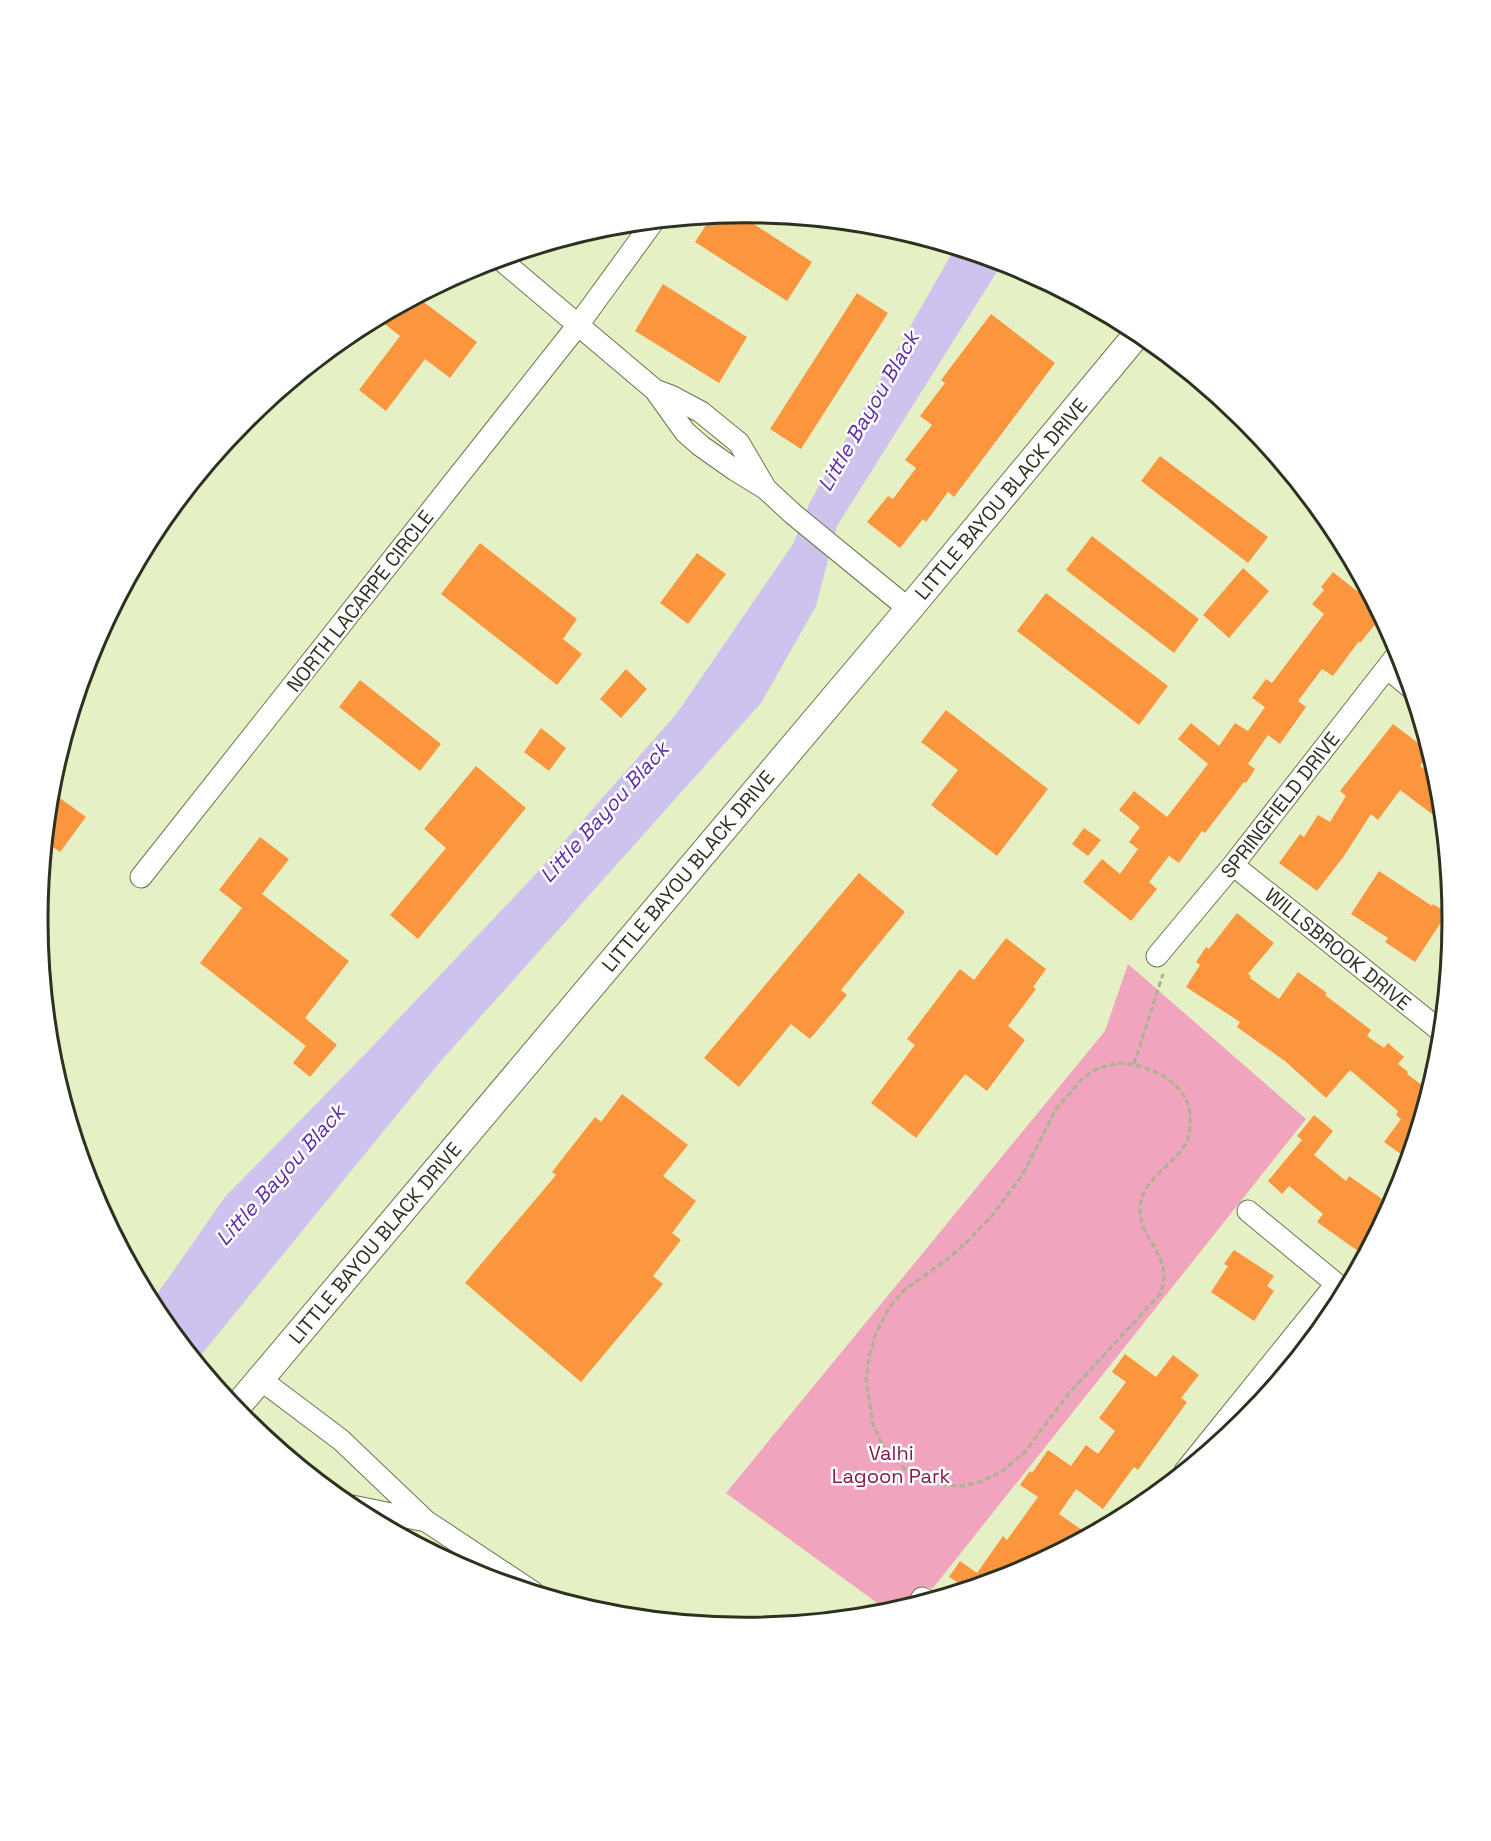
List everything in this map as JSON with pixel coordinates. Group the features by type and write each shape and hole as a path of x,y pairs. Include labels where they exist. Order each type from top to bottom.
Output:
{"main road":[{"name":"LITTLE BAYOU BLACK DRIVE","path":"241,1402 909,609 1132,340"}],"street":[{"name":"NORTH LACARPE CIRCLE","path":"141,877 578,325 647,230"},
{"path":"507,265 655,390 701,412 739,442 766,489 909,609"},
{"name":"SPRINGFIELD DRIVE","path":"1161,963 1233,865 1393,661"},
{"name":"WILLSBROOK DRIVE","path":"1233,865 1435,1026"},
{"path":"1248,1211 1339,1286"},
{"path":"1215,1436 1328,1303"},
{"path":"260,1379 341,1440 426,1521 497,1572"},
{"path":"374,1511 426,1521"}],"path":[{"path":"1134,1064 1161,963"},
{"path":"1118,1064 1134,1064 1160,1074 1174,1084 1189,1104 1191,1117 1186,1144 1150,1181 1142,1196 1140,1212 1144,1227 1164,1268 1165,1282 1161,1293 1151,1307 1069,1393 1014,1463 982,1481 963,1486 941,1485 923,1480 907,1471 891,1457 873,1424 866,1381 869,1356 876,1333 889,1308 903,1291 949,1258 991,1217 1023,1174 1056,1109 1084,1077 1099,1068 1118,1064"}],"green space":[{"name":"Valhi Lagoon Park","path":"1128,964 1306,1119 933,1588 919,1587 909,1598 880,1605 726,1493 1105,1031"}],"water":[{"name":"Little Bayou Black","path":"951,254 998,271 837,526 816,606 761,703 440,1062 201,1355 157,1294 225,1197 535,875 677,713 793,544 810,502"}],"building":[{"path":"753,223 812,262 787,301 695,242 707,224"},
{"path":"663,284 747,337 719,383 635,331"},
{"path":"857,293 888,313 801,449 770,429"},
{"path":"424,302 477,342 450,378 425,359 386,411 359,390 400,336 385,324"},
{"path":"991,314 1055,363 954,497 948,492 926,522 923,519 900,548 867,522 888,496 893,499 916,468 905,460 932,425 920,416 945,383 941,380"},
{"path":"1160,456 1268,537 1248,563 1141,481"},
{"path":"1092,536 1199,619 1174,653 1066,570"},
{"path":"480,543 577,619 563,639 582,654 557,685 441,594"},
{"path":"697,553 726,574 688,624 660,603"},
{"path":"1243,568 1269,591 1229,638 1203,615"},
{"path":"1333,572 1362,595 1376,623 1360,643 1359,641 1333,676 1322,669 1298,701 1306,707 1280,744 1268,735 1248,764 1255,769 1246,783 1244,782 1205,833 1202,831 1179,863 1169,856 1149,882 1157,889 1131,921 1083,882 1102,859 1120,874 1138,849 1129,842 1140,827 1119,810 1134,791 1167,817 1208,764 1178,739 1191,723 1219,746 1235,723 1248,731 1265,707 1252,698 1266,679 1272,683 1324,614 1312,604 1324,590 1321,587"},
{"path":"1046,593 1168,686 1139,725 1017,631"},
{"path":"626,669 647,689 621,718 600,699"},
{"path":"360,680 441,744 420,771 339,707"},
{"path":"946,710 1048,789 997,856 931,805 958,770 921,742"},
{"path":"1393,724 1420,745 1424,760 1420,766 1427,771 1435,816 1400,790 1378,820 1371,814 1344,856 1317,891 1279,863 1300,834 1304,837 1318,815 1330,822 1346,796 1340,791"},
{"path":"541,728 566,748 549,771 524,752"},
{"path":"476,766 526,808 418,939 390,915 446,848 424,829"},
{"path":"59,797 86,817 60,852 52,846"},
{"path":"1084,828 1101,840 1088,856 1072,844"},
{"path":"260,837 289,859 262,894 349,961 305,1018 337,1045 310,1077 293,1063 306,1046 200,963 242,908 219,890"},
{"path":"1379,871 1432,906 1433,904 1443,910 1443,919 1415,962 1385,942 1388,938 1351,914"},
{"path":"859,873 905,912 841,990 847,995 810,1039 791,1024 739,1087 704,1058"},
{"path":"1237,913 1274,943 1248,974 1250,978 1279,999 1298,972 1371,1030 1367,1036 1384,1048 1388,1043 1404,1057 1398,1064 1423,1086 1402,1155 1384,1142 1401,1119 1396,1115 1398,1111 1350,1070 1326,1098 1286,1062 1237,1027 1240,1022 1186,987 1200,965 1196,962 1206,947 1209,949"},
{"path":"1006,938 1046,969 1033,987 1036,989 1008,1026 1025,1040 987,1091 965,1074 916,1138 871,1103 915,1045 907,1039 960,969 974,980"},
{"path":"622,1094 688,1145 663,1176 696,1201 672,1233 681,1240 653,1276 663,1284 581,1382 465,1283 556,1175 552,1172 595,1117 601,1122"},
{"path":"1314,1115 1333,1131 1314,1155 1346,1181 1349,1176 1384,1200 1359,1252 1317,1222 1323,1214 1289,1186 1282,1194 1268,1181 1302,1140 1297,1136"},
{"path":"1234,1250 1274,1276 1267,1286 1274,1291 1254,1321 1211,1292 1228,1266 1224,1264"},
{"path":"1125,1354 1156,1377 1173,1355 1199,1375 1181,1398 1187,1402 1138,1470 1134,1467 1103,1509 1076,1489 1059,1514 1082,1530 1081,1532 1012,1565 970,1581 960,1584 949,1577 960,1561 977,1573 1003,1536 1007,1540 1038,1497 1020,1485 1030,1471 1032,1473 1048,1450 1071,1466 1086,1445 1098,1454 1115,1431 1099,1418 1126,1382 1112,1372"}]}
